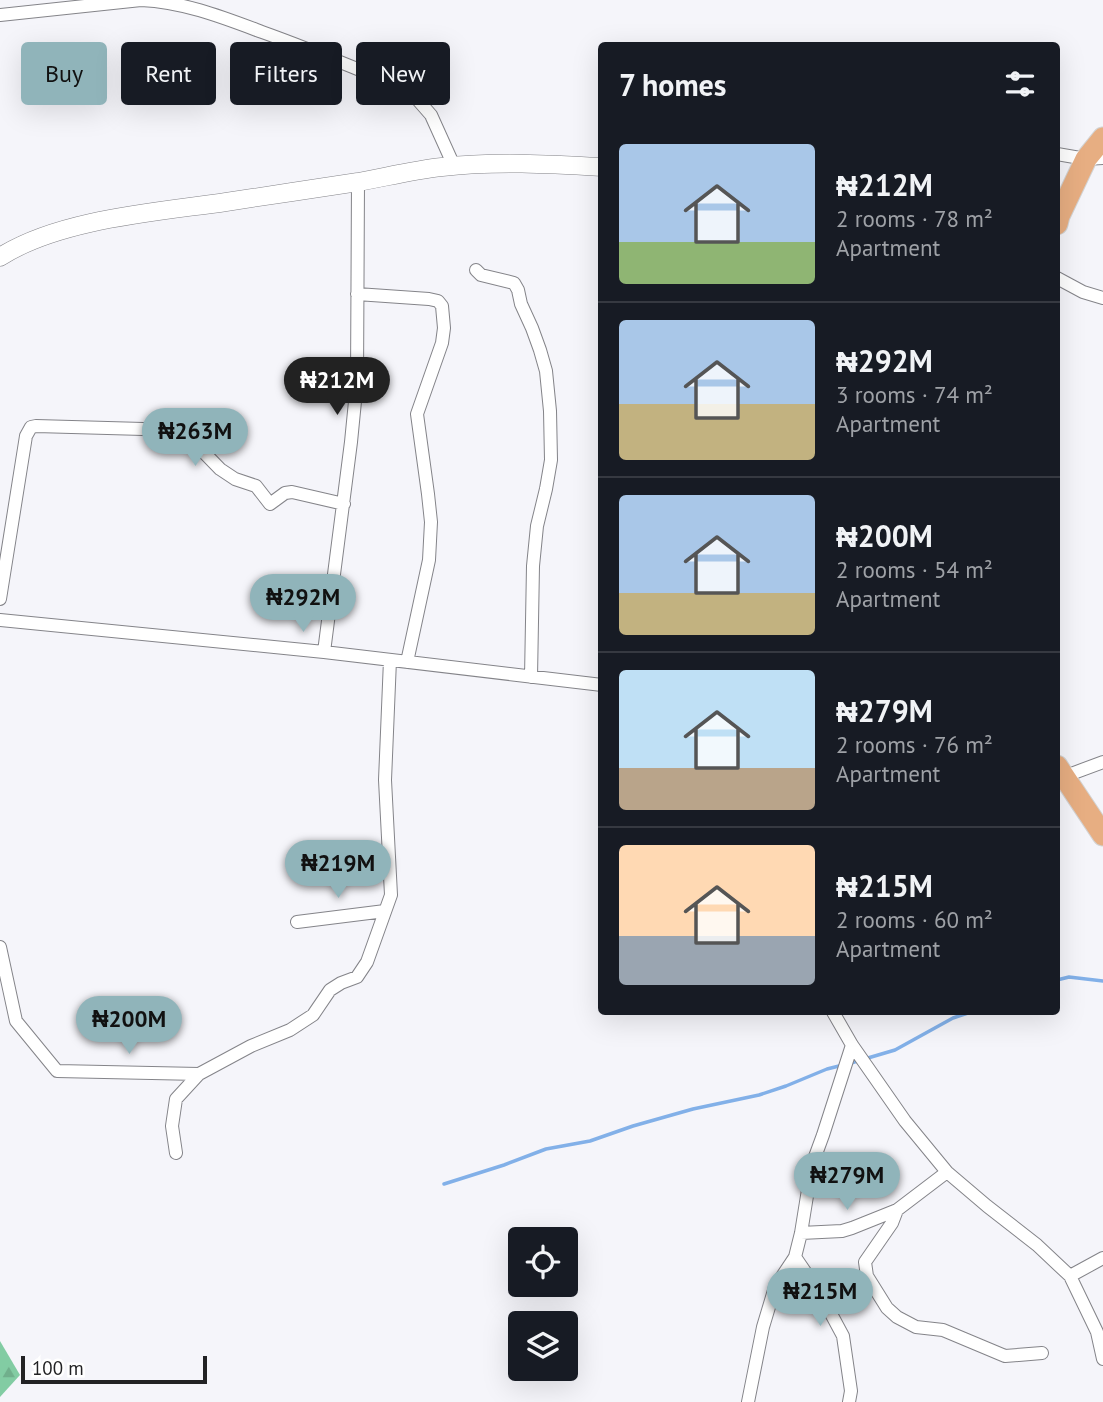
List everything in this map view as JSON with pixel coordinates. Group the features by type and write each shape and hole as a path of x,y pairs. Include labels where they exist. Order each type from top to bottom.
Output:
{"main road":[{"path":"1060,216 1095,158 1103,138"},
{"path":"0,257 13,248 48,234 102,221 442,167 486,164 598,167"},
{"path":"1060,772 1103,835"}],"street":[{"path":"0,15 141,0 164,1 224,18 404,88 431,115 454,166"},
{"path":"1060,154 1095,158"},
{"path":"324,652 352,442 356,381 358,182"},
{"path":"476,270 481,275 514,284 546,371 551,411 551,460 537,526 533,566 531,677"},
{"path":"1060,280 1083,292 1103,298"},
{"path":"357,294 429,299 438,301 442,306 442,342 417,414 431,522 430,547 424,593 407,662"},
{"path":"0,599 26,436 31,427 179,430 220,469 235,479 256,486 270,504 285,493 292,492 344,504"},
{"path":"0,620 324,652 598,685"},
{"path":"176,1153 172,1126 176,1099 199,1074 251,1046 290,1030 313,1015 330,990 358,977 367,962 391,895 385,780 390,660"},
{"path":"1060,772 1103,762"},
{"path":"297,922 385,911"},
{"path":"0,947 16,1021 57,1071 199,1074"},
{"path":"834,1015 905,1121 947,1172 1037,1245 1070,1276 1097,1332 1103,1359"},
{"path":"748,1402 762,1327 775,1287 795,1257 812,1165 852,1045"},
{"path":"801,1233 842,1231 897,1210 947,1172"},
{"path":"897,1210 892,1223 865,1262 867,1276 887,1308 916,1327 943,1330 1005,1356 1042,1353"},
{"path":"795,1257 821,1295 842,1336 851,1391 849,1402"},
{"path":"1070,1276 1103,1258"}],"green space":[{"path":"0,1341 20,1375 0,1397"}],"waterway":[{"path":"1060,979 1069,977 1103,981"},
{"path":"851,1063 895,1050 962,1015"},
{"path":"444,1184 546,1149 590,1141 693,1109 759,1095 843,1065"}]}
